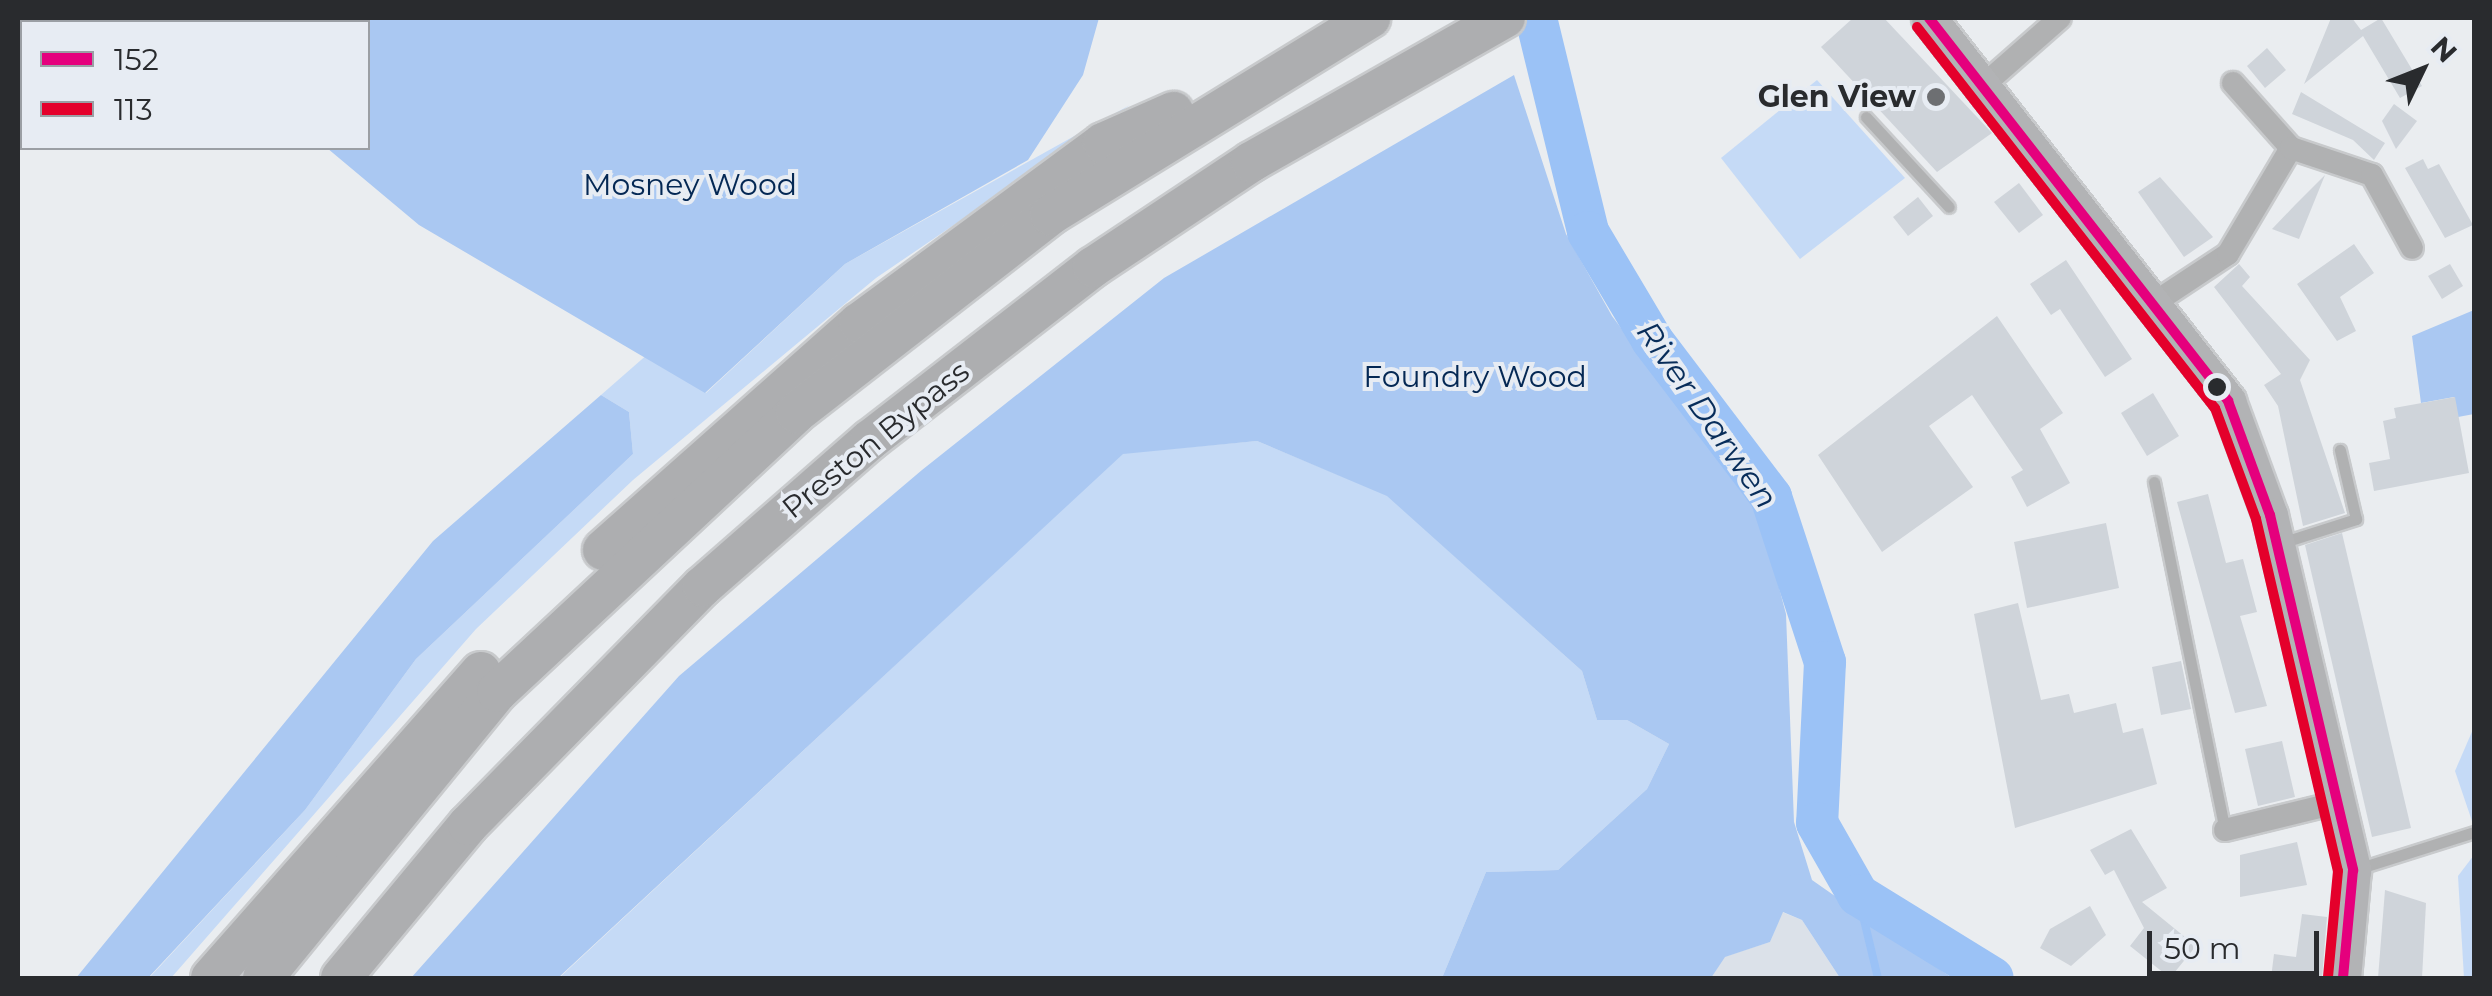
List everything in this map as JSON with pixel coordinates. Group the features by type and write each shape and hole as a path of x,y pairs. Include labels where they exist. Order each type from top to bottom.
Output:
{"highway":[{"path":"263,978 498,692 796,413 1050,215 1370,18"},
{"name":"Preston Bypass","path":"342,978 468,825 703,586 870,440 1093,267 1439,51 1505,18"},
{"path":"211,978 470,682 737,424 1102,143 1318,47"}],"main road":[{"path":"1929,18 1986,83 2157,301 2228,401 2277,545 2354,870 2343,978"}],"street":[{"path":"1986,83 2060,18"},
{"path":"2233,83 2292,148 2372,175 2412,248"},
{"path":"2157,301 2228,254 2292,148"},
{"path":"2225,830 2336,803"}],"lane":[{"path":"1866,117 1950,207"},
{"path":"2277,545 2356,519 2340,450"},
{"path":"2154,482 2225,830"},
{"path":"2354,870 2474,832"}],"shaded area":[{"path":"1817,80 1905,178 1800,259 1721,158"},
{"path":"1130,105 876,278 633,480 476,629 171,978 149,978 305,810 416,659 633,454 629,412 601,395 649,353 706,393 845,264"},
{"path":"1257,441 1387,495 1582,671 1597,720 1627,720 1669,744 1647,789 1558,870 1486,872 1442,978 559,978 1123,453"},
{"path":"2474,727 2474,827 2455,771"},
{"path":"2474,855 2474,978 2464,978 2458,876"},
{"path":"1782,912 1802,920 1840,978 1711,978 1724,957 1770,942"}],"green space":[{"name":"Mosney Wood","path":"18,18 1099,18 1083,75 1028,160 845,264 705,393 419,225 329,150 370,150 370,20 20,20 18,103"},
{"name":"Foundry Wood","path":"1514,75 1566,234 1612,316 1759,512 1786,614 1794,822 1812,880 1952,978 1840,978 1802,920 1783,912 1770,942 1725,957 1711,978 1442,978 1486,872 1558,870 1647,789 1669,744 1627,720 1597,720 1582,671 1387,496 1257,441 1123,454 558,978 411,978 679,676 922,470 1164,278"},
{"path":"2474,310 2474,414 2458,417 2454,397 2421,403 2412,336"},
{"path":"601,395 629,412 633,454 416,659 305,810 148,978 76,978 433,541"}],"building":[{"name":"Glen View","path":"1853,18 1884,18 1992,133 1937,172 1821,47"},
{"path":"2331,18 2352,18 2361,30 2381,18 2422,86 2400,98 2363,36 2304,84"},
{"path":"2267,48 2286,70 2265,88 2247,66"},
{"path":"2301,92 2385,143 2374,160 2353,140 2292,114"},
{"path":"2394,104 2417,121 2396,149 2382,121"},
{"path":"2423,159 2428,169 2439,164 2473,225 2445,238 2405,168"},
{"path":"2325,175 2299,239 2272,229 2295,205"},
{"path":"2160,177 2213,237 2184,257 2138,192"},
{"path":"2019,183 2043,215 2019,233 1994,202"},
{"path":"1918,197 1933,216 1908,236 1893,217"},
{"path":"2354,244 2374,273 2340,297 2356,331 2337,341 2297,284"},
{"path":"2066,260 2132,359 2105,377 2060,309 2051,315 2030,284"},
{"path":"2239,264 2250,277 2242,286 2310,360 2300,380 2345,513 2303,526 2278,406 2264,385 2281,374 2214,287"},
{"path":"2450,264 2463,286 2442,299 2428,276"},
{"path":"1997,316 2063,413 2040,429 2070,483 2027,507 2011,477 2023,470 1972,395 1929,426 1973,487 1882,552 1818,455"},
{"path":"2153,393 2179,436 2147,456 2121,413"},
{"path":"2455,397 2469,473 2374,491 2369,463 2390,459 2383,421 2396,418 2394,408"},
{"path":"2208,494 2226,563 2243,559 2257,612 2240,616 2267,706 2235,713 2177,502"},
{"path":"2106,523 2119,588 2027,608 2014,542"},
{"path":"2342,533 2411,828 2372,837 2305,545"},
{"path":"2018,603 2041,700 2069,694 2074,713 2116,703 2123,733 2143,728 2157,784 2015,828 1974,614"},
{"path":"2181,661 2191,709 2161,715 2152,667"},
{"path":"2282,741 2295,797 2258,806 2245,749"},
{"path":"2131,829 2167,888 2142,902 2196,946 2170,978 2130,946 2144,928 2114,870 2105,875 2090,850"},
{"path":"2297,842 2307,885 2240,897 2240,855"},
{"path":"2385,890 2426,903 2422,978 2378,978"},
{"path":"2090,906 2106,935 2071,966 2040,948 2050,929"},
{"path":"2302,914 2327,917 2322,978 2271,978 2274,954 2296,957"}],"waterway":[{"name":"River Darwen","path":"1536,18 1588,232 1652,340 1771,497 1825,662 1817,823 1858,895 1993,978"},
{"path":"1858,895 1878,978"}],"transit line":[{"name":"152","path":"1929,18 2228,401 2270,515 2353,870 2343,978"},
{"name":"113","path":"1917,27 2215,408 2256,519 2338,871 2328,977"}],"place":[{"name":"Glen View","path":"1936,97"}]}
